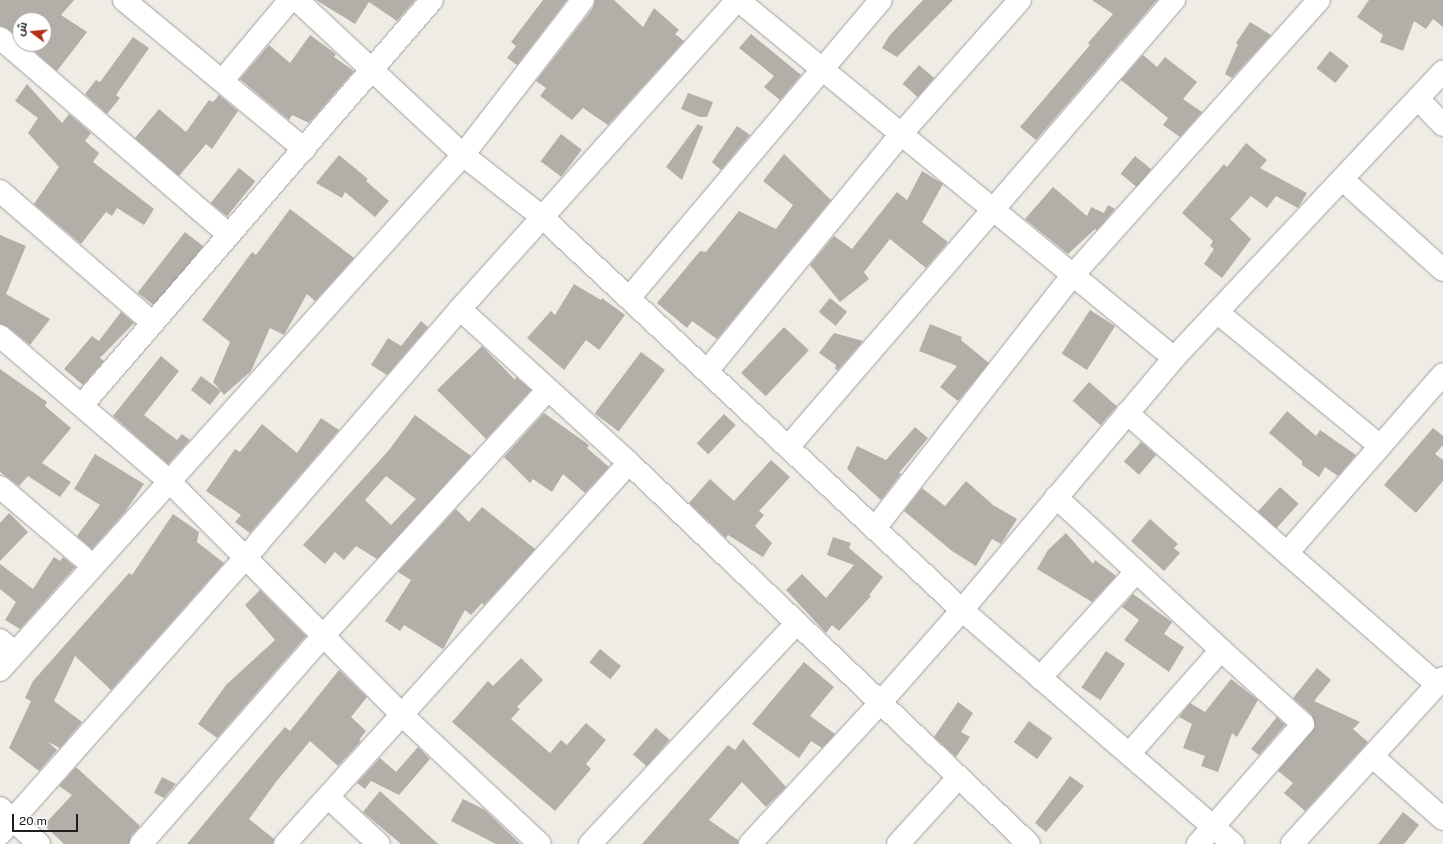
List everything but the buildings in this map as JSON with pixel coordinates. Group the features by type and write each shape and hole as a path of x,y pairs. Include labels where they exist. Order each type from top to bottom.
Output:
{"street":[{"path":"124,0 304,149"},
{"path":"222,81 290,0"},
{"path":"297,0 463,155 542,217 962,610 1233,844"},
{"path":"82,405 432,0"},
{"path":"0,670 8,646 93,566 463,155 583,0"},
{"path":"39,844 4,821 245,558 460,309 737,0 1174,358"},
{"path":"629,298 881,0"},
{"path":"707,371 901,134 1020,0"},
{"path":"788,447 1174,0"},
{"path":"875,528 1073,275 1319,0"},
{"path":"0,38 229,235"},
{"path":"750,844 881,702 962,610 1174,358 1443,72"},
{"path":"1418,99 1443,125"},
{"path":"1342,179 1443,270"},
{"path":"0,191 153,323"},
{"path":"460,309 628,463 1029,844"},
{"path":"1217,312 1380,446"},
{"path":"0,336 169,481 401,714 540,844"},
{"path":"1286,553 1443,374"},
{"path":"141,844 323,636 548,390"},
{"path":"1127,413 1286,553 1440,681 1292,844"},
{"path":"285,844 628,463"},
{"path":"0,487 93,566"},
{"path":"1056,498 1303,724 1198,844"},
{"path":"1040,678 1136,572"},
{"path":"590,844 797,623"},
{"path":"1129,754 1221,650"},
{"path":"1372,756 1443,819"},
{"path":"898,844 958,778"},
{"path":"328,796 379,844"}]}
